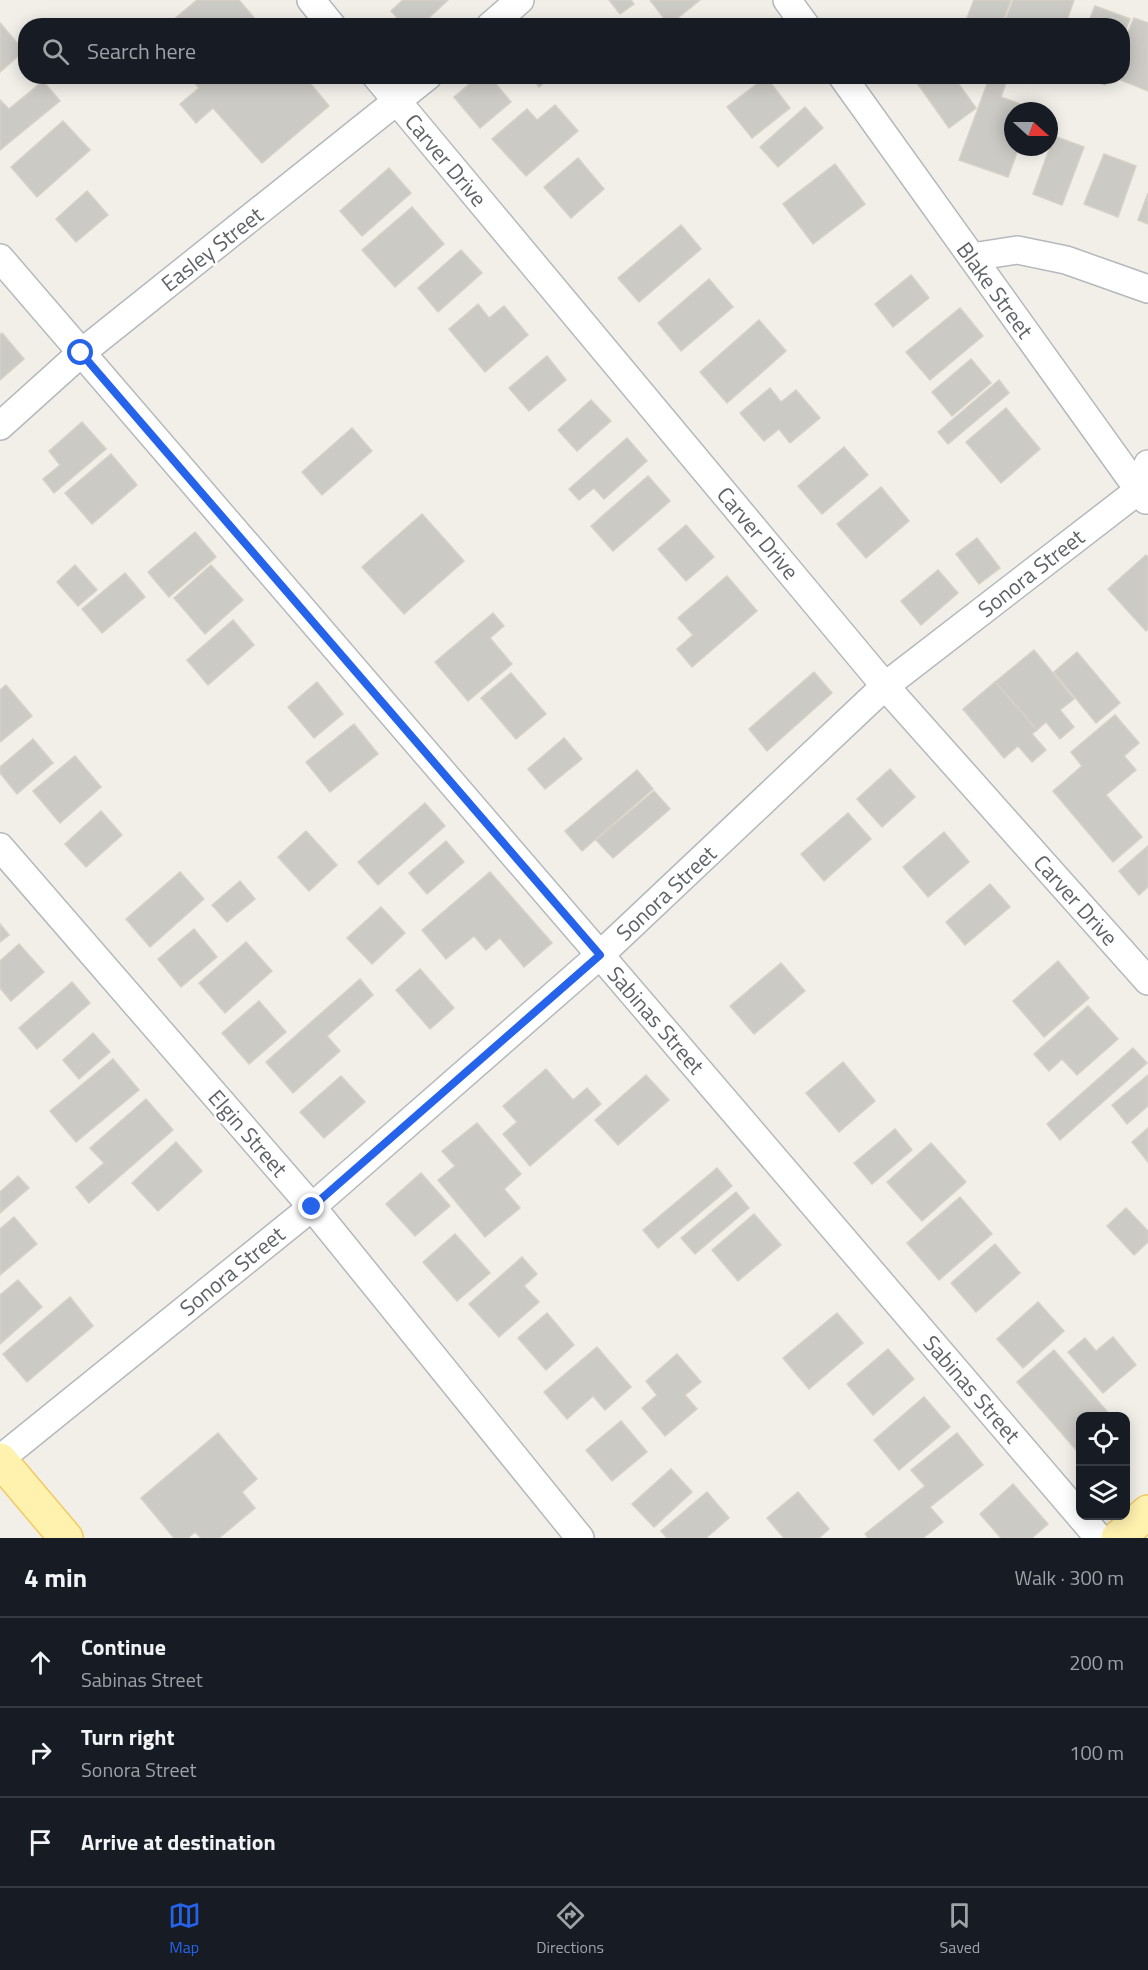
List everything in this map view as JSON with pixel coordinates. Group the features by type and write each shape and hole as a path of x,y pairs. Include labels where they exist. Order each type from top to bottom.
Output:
{"main road":[{"path":"0,1460 66,1538"},
{"path":"1118,1538 1148,1512"}],"street":[{"path":"310,0 325,18"},
{"path":"499,18 520,0"},
{"path":"787,0 800,18"},
{"name":"Carver Drive","path":"383,84 885,686 1148,981"},
{"name":"Easley Street","path":"0,426 81,353 419,84"},
{"name":"Blake Street","path":"848,84 1144,497"},
{"path":"972,257 1017,250 1066,260 1148,289"},
{"name":"Sabinas Street","path":"0,258 1099,1538"},
{"path":"1144,497 1148,464"},
{"name":"Sonora Street","path":"0,1460 312,1207 600,955 885,686 1144,497"},
{"name":"Elgin Street","path":"0,847 312,1207 580,1538"}],"building":[{"path":"197,0 239,0 254,18 176,18"},
{"path":"403,0 448,0 429,18 398,18 391,11"},
{"path":"609,0 631,0 634,4 620,14"},
{"path":"650,0 700,0 678,18 664,18"},
{"path":"974,0 1011,0 1004,18 967,18"},
{"path":"1013,0 1074,0 1068,18 1006,18"},
{"path":"1095,6 1127,18 1090,18"},
{"path":"1134,18 1148,23 1148,91 1130,84 1130,28"},
{"path":"0,23 18,44 18,56 0,72"},
{"path":"39,84 46,84 60,101 0,150 0,100 9,109"},
{"path":"196,84 311,84 329,106 262,163 213,108 196,123 180,104 199,88"},
{"path":"469,84 496,84 511,102 480,128 454,97"},
{"path":"757,84 771,84 790,108 752,138 727,107"},
{"path":"918,84 959,84 976,108 949,128"},
{"path":"987,84 1006,84 1001,97 1014,102 1004,102 1004,156 1016,156 1008,177 959,160"},
{"path":"555,105 578,131 526,176 492,139 527,109 537,120"},
{"path":"805,107 823,128 778,167 760,147"},
{"path":"63,121 90,150 37,197 11,167"},
{"path":"1058,137 1084,147 1062,205 1033,194 1047,156 1058,156"},
{"path":"1104,154 1136,166 1118,217 1084,204"},
{"path":"578,158 604,189 571,218 544,187"},
{"path":"835,164 865,204 813,244 783,204"},
{"path":"389,168 411,193 362,236 340,211"},
{"path":"87,191 108,215 76,242 56,219"},
{"path":"1148,193 1148,224 1138,220"},
{"path":"412,207 444,244 395,287 362,250"},
{"path":"681,225 701,249 639,302 618,278"},
{"path":"461,250 482,273 438,312 418,288"},
{"path":"911,275 929,298 893,327 875,304"},
{"path":"709,279 733,307 681,351 658,323"},
{"path":"478,304 489,318 504,306 528,335 485,372 449,329"},
{"path":"960,308 983,336 930,380 906,352"},
{"path":"759,320 786,351 727,403 700,372"},
{"path":"2,333 24,359 0,380 0,335"},
{"path":"547,356 566,380 529,411 509,388"},
{"path":"971,359 991,383 952,416 932,392"},
{"path":"999,380 1009,393 948,444 938,432"},
{"path":"770,388 781,402 796,390 820,418 790,443 779,429 764,441 740,413"},
{"path":"591,400 611,421 577,451 558,430"},
{"path":"1006,408 1040,449 1001,483 966,442"},
{"path":"82,422 106,449 54,493 43,479 60,465 49,451"},
{"path":"352,428 372,451 322,495 302,472"},
{"path":"627,438 647,461 604,499 594,488 579,500 569,489"},
{"path":"844,447 868,475 822,514 798,486"},
{"path":"111,454 137,485 92,524 65,493"},
{"path":"648,476 670,501 613,551 591,526"},
{"path":"881,487 909,521 866,558 837,524"},
{"path":"422,514 464,561 404,614 362,567"},
{"path":"686,525 714,557 686,581 658,549"},
{"path":"195,532 216,557 169,597 148,572"},
{"path":"977,538 1000,568 979,584 956,554"},
{"path":"1146,555 1148,557 1148,629 1146,631 1108,589"},
{"path":"75,565 97,590 78,606 57,582"},
{"path":"211,565 243,600 205,634 174,598"},
{"path":"938,570 958,593 921,625 901,601"},
{"path":"125,573 145,597 102,633 82,609"},
{"path":"727,576 757,611 692,667 677,649 693,635 678,618"},
{"path":"493,613 504,626 490,638 512,664 468,701 435,662"},
{"path":"233,620 254,645 208,685 187,660"},
{"path":"1034,650 1074,699 1060,710 1074,727 1060,739 1046,722 1037,730 995,682"},
{"path":"1077,652 1120,703 1096,723 1054,672"},
{"path":"814,672 832,693 767,751 749,729"},
{"path":"511,673 546,714 516,739 481,698"},
{"path":"317,682 343,714 314,738 288,707"},
{"path":"995,682 1037,730 1032,734 1046,750 1032,762 1018,746 1004,758 963,709"},
{"path":"6,685 32,716 0,742 0,690"},
{"path":"1115,715 1139,743 1124,756 1136,770 1106,795 1142,837 1113,862 1053,791 1082,766 1071,752"},
{"path":"354,724 378,754 330,792 306,762"},
{"path":"564,738 582,759 545,789 528,769"},
{"path":"33,739 53,763 17,794 0,773 0,767"},
{"path":"75,756 101,787 60,823 33,791"},
{"path":"890,769 915,797 882,827 857,799"},
{"path":"637,770 653,789 582,851 565,831"},
{"path":"654,791 670,809 613,858 596,840"},
{"path":"425,803 445,826 378,885 358,862"},
{"path":"101,811 122,835 86,867 65,844"},
{"path":"848,813 871,839 824,881 801,854"},
{"path":"306,831 337,865 309,891 278,857"},
{"path":"944,832 969,862 928,897 903,867"},
{"path":"446,841 464,862 427,894 409,873"},
{"path":"1148,846 1148,887 1139,895 1119,871"},
{"path":"180,872 204,899 150,947 126,919"},
{"path":"490,872 552,943 524,967 500,938 486,950 474,936 446,959 422,930"},
{"path":"240,881 255,899 227,922 212,905"},
{"path":"990,884 1010,907 965,945 946,922"},
{"path":"381,907 405,933 372,964 347,938"},
{"path":"0,924 9,935 0,942"},
{"path":"194,929 217,957 181,987 158,959"},
{"path":"246,942 272,971 225,1013 199,983"},
{"path":"19,944 44,972 11,1001 0,988 0,961"},
{"path":"1058,961 1089,998 1044,1037 1013,1001"},
{"path":"781,963 805,991 754,1034 730,1006"},
{"path":"420,969 454,1008 430,1029 396,990"},
{"path":"360,979 373,995 327,1036 340,1051 293,1093 266,1062"},
{"path":"72,982 90,1003 37,1049 19,1028"},
{"path":"259,1001 286,1032 249,1064 222,1033"},
{"path":"1088,1006 1118,1039 1077,1075 1062,1059 1049,1071 1034,1054"},
{"path":"93,1033 110,1052 79,1079 63,1060"},
{"path":"1133,1048 1147,1063 1060,1140 1047,1124"},
{"path":"113,1059 139,1090 76,1142 50,1111"},
{"path":"843,1062 875,1101 839,1132 806,1093"},
{"path":"546,1069 573,1100 587,1088 601,1104 530,1166 503,1134 517,1122 503,1106"},
{"path":"646,1075 669,1100 618,1145 595,1120"},
{"path":"1148,1075 1148,1106 1127,1124 1112,1105"},
{"path":"341,1076 365,1102 324,1138 300,1112"},
{"path":"146,1099 173,1130 89,1203 76,1187 104,1163 90,1148"},
{"path":"477,1123 521,1174 504,1189 520,1208 485,1237 438,1180 455,1166 442,1151"},
{"path":"1148,1128 1148,1162 1132,1142"},
{"path":"895,1129 912,1150 872,1184 854,1163"},
{"path":"176,1142 202,1171 158,1211 132,1183"},
{"path":"931,1143 966,1182 922,1221 887,1182"},
{"path":"717,1168 732,1186 658,1248 643,1230"},
{"path":"421,1173 450,1206 415,1236 386,1204"},
{"path":"18,1176 29,1188 0,1213 0,1192"},
{"path":"736,1192 749,1208 695,1254 681,1238"},
{"path":"960,1197 992,1234 939,1280 907,1243"},
{"path":"1126,1208 1148,1231 1148,1242 1134,1255 1107,1226"},
{"path":"754,1214 781,1245 738,1281 712,1250"},
{"path":"14,1217 37,1244 0,1275 0,1229"},
{"path":"455,1234 490,1273 457,1301 423,1262"},
{"path":"995,1244 1020,1273 976,1312 951,1283"},
{"path":"522,1257 537,1274 524,1286 539,1302 499,1337 469,1304"},
{"path":"18,1280 42,1307 0,1344 0,1295"},
{"path":"70,1297 93,1326 27,1382 3,1354"},
{"path":"1038,1302 1064,1331 1023,1368 997,1339"},
{"path":"547,1313 574,1345 546,1370 518,1338"},
{"path":"837,1313 863,1343 809,1389 783,1358"},
{"path":"1113,1337 1136,1365 1103,1393 1068,1352 1085,1338 1096,1351"},
{"path":"597,1347 631,1387 605,1410 593,1396 567,1419 544,1392"},
{"path":"888,1349 914,1379 873,1415 847,1384"},
{"path":"1054,1350 1108,1412 1076,1412 1076,1450 1017,1382"},
{"path":"677,1354 701,1382 685,1395 697,1409 665,1436 642,1408 657,1395 646,1381"},
{"path":"924,1397 950,1427 899,1470 874,1440"},
{"path":"621,1421 647,1452 612,1481 586,1450"},
{"path":"218,1433 257,1479 242,1492 255,1508 219,1538 201,1538 195,1532 188,1538 174,1538 141,1498"},
{"path":"957,1433 983,1465 930,1507 943,1522 923,1538 868,1538 865,1534 925,1486 911,1470"},
{"path":"671,1469 692,1492 654,1527 632,1504"},
{"path":"1013,1484 1048,1524 1032,1538 1001,1538 980,1514"},
{"path":"707,1492 729,1518 706,1538 667,1538 661,1531"},
{"path":"798,1492 829,1529 819,1538 784,1538 767,1518"}],"route":[{"path":"81,353 600,955 312,1207"}]}
